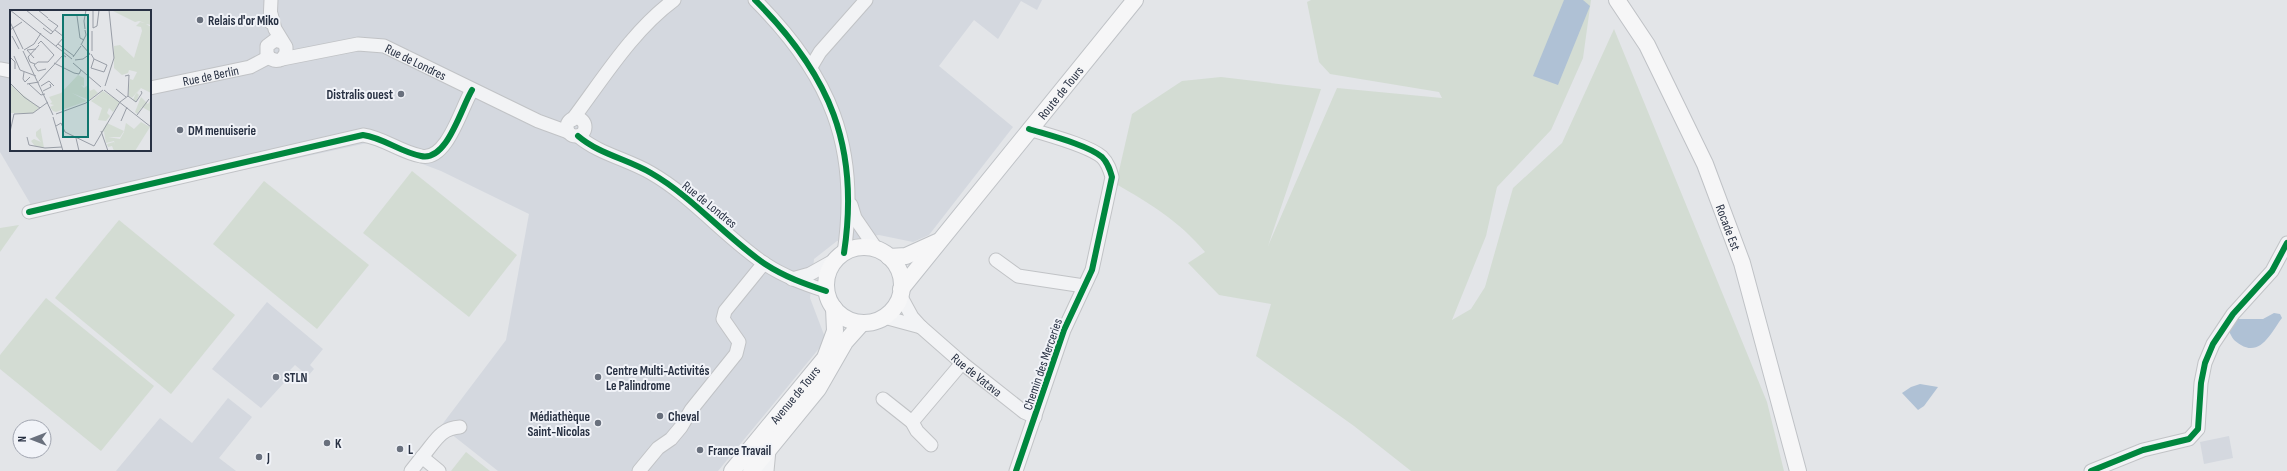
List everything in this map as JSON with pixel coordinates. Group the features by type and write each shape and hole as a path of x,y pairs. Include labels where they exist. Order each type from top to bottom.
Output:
{"main road":[{"name":"Route de Tours","path":"901,292 1029,129 1135,0"},
{"name":"Rocade Est","path":"1618,0 1647,45 1705,164 1742,263 1798,471"},
{"name":"Route de Tours","path":"883,253 906,256 940,241"},
{"path":"866,247 883,253 898,271 901,292 891,311 884,317 874,322 862,323 846,319 834,308 826,291 826,280 829,269 840,256 855,248 866,247"},
{"name":"Avenue de Tours","path":"732,471 798,393 825,358 835,332 834,308"},
{"name":"Avenue de Tours","path":"751,471 818,389 845,342 862,323"}],"street":[{"path":"271,0 268,51 274,60 282,59 286,53 283,43 274,29 271,14"},
{"path":"576,127 589,95 661,6 674,0"},
{"path":"745,0 759,4 811,67 828,98 838,123 843,144 849,199 855,218 883,253"},
{"path":"811,67 820,52 866,0"},
{"path":"268,51 272,41 283,43 308,54"},
{"name":"Rue de Londres","path":"282,59 358,44 384,46 400,52 472,90 538,121 576,127 588,144 651,173 710,217 764,263 792,279 826,291"},
{"name":"Rue de Berlin","path":"151,88 250,67 268,51"},
{"path":"0,68 10,71"},
{"path":"29,212 363,135 376,137 421,156 430,156 444,147 472,90"},
{"name":"Chemin des Merceries","path":"1016,471 1064,330 1092,270 1112,177 1110,167 1103,158 1086,148 1029,129"},
{"path":"792,279 810,274 840,256 849,199"},
{"path":"2091,471 2143,450 2189,440 2195,434 2198,429 2202,377 2205,363 2213,344 2233,314 2272,271 2287,243"},
{"path":"996,260 1018,276 1084,286"},
{"path":"639,471 658,448 671,439 691,410 736,354 739,342 725,326 722,319 725,312 764,263"},
{"name":"Rue de Vatava","path":"901,292 912,317 921,327 962,363 1024,412 1035,417"},
{"name":"Rue de Vatava","path":"884,317 921,327"},
{"path":"912,422 962,363"},
{"path":"748,471 749,460 754,452 798,393"},
{"path":"883,399 912,422 917,431 931,445"},
{"path":"411,471 442,432 449,427 460,427"},
{"path":"767,471 769,450"},
{"path":"422,457 439,471"}],"shaded area":[{"path":"0,0 1042,0 1037,10 1021,1 998,39 974,20 939,66 1013,127 929,235 913,242 879,235 837,241 814,259 810,298 826,340 718,471 498,471 441,426 506,340 529,214 441,171 367,143 37,215 0,152"},
{"path":"1311,0 1591,0 1583,58 1551,130 1497,187 1486,236 1452,320 1471,309 1485,287 1513,188 1562,143 1614,29 1767,402 1784,471 1411,471 1354,426 1256,356 1271,304 1219,295 1188,263 1205,252 1195,241 1164,214 1116,184 1132,114 1182,81 1221,77 1321,89 1268,246 1337,88 1442,98 1439,92 1330,74 1319,62 1307,2"},
{"path":"412,171 517,255 469,317 363,233"},
{"path":"264,181 369,265 317,329 213,244"},
{"path":"119,220 235,315 171,394 55,298"},
{"path":"19,225 0,252 0,228"},
{"path":"46,298 154,386 101,451 0,369 0,355"},
{"path":"267,302 323,349 310,365 314,369 308,376 295,365 290,370 293,373 261,408 212,369"},
{"path":"228,398 252,417 219,458 236,471 116,471 160,418 192,443"},
{"path":"2229,436 2233,458 2204,464 2200,442"},
{"path":"466,452 490,471 451,471"}],"water":[{"path":"1564,0 1583,0 1590,6 1558,85 1533,76"},
{"path":"2274,313 2280,314 2282,318 2270,335 2260,345 2254,348 2248,348 2239,344 2231,336 2229,331 2235,319 2263,319"},
{"path":"1920,384 1938,387 1924,406 1918,410 1902,393 1911,387"}],"cycle path":[{"path":"755,0 781,28 803,56 820,85 834,114 843,146 847,179 848,214 844,253"},
{"path":"29,212 363,135 378,139 413,154 430,156 438,151 446,142 472,90"},
{"path":"1016,471 1064,330 1092,270 1112,177 1106,162 1096,153 1087,148 1029,129"},
{"path":"578,136 604,152 642,168 666,183 695,205 736,242 765,264 803,283 826,291"},
{"path":"2091,471 2143,450 2189,439 2198,429 2201,383 2205,363 2213,344 2233,314 2272,271 2287,243"}],"place":[{"name":"Relais d'or Miko","path":"200,20"},
{"name":"Distralis ouest","path":"401,94"},
{"name":"DM menuiserie","path":"180,130"},
{"name":"STLN","path":"276,377"},
{"name":"Centre Multi-Activités Le Palindrome","path":"598,377"},
{"name":"Cheval","path":"660,416"},
{"name":"Médiathèque Saint-Nicolas","path":"598,423"},
{"name":"K","path":"327,443"},
{"name":"L","path":"400,449"},
{"name":"France Travail","path":"700,450"},
{"name":"J","path":"259,457"}]}
